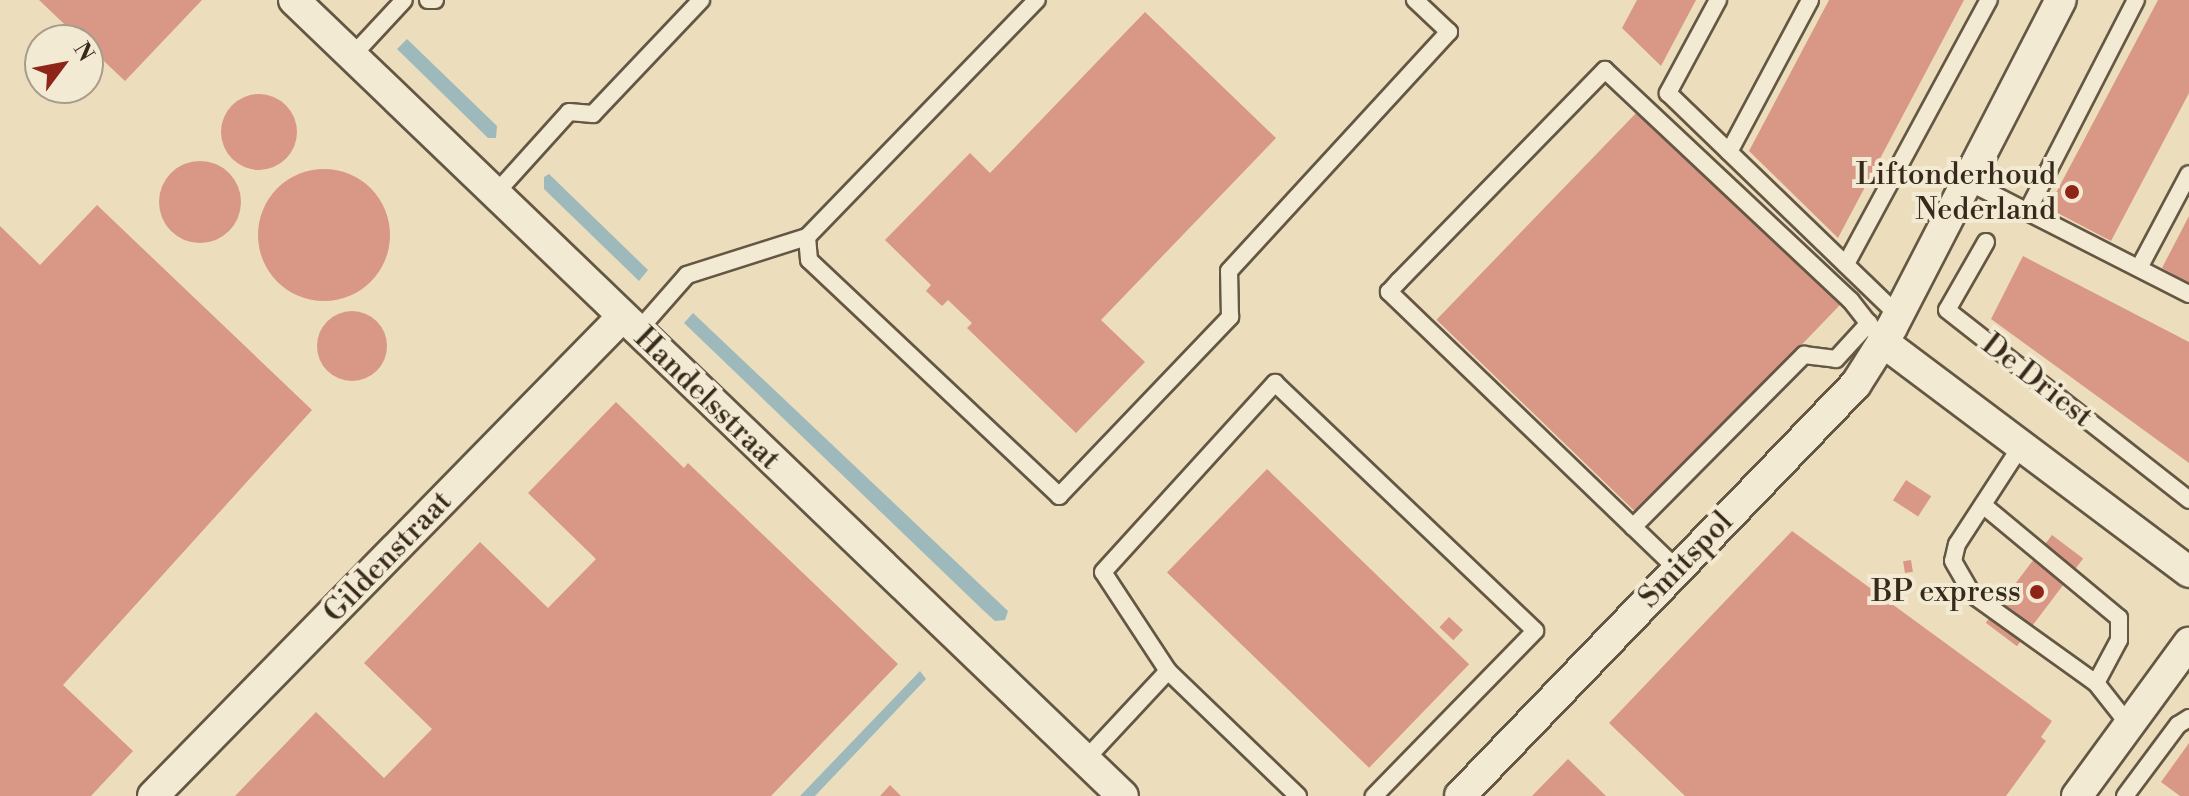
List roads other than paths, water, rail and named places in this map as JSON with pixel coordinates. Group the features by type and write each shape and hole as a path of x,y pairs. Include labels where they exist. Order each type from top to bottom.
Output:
{"street":[{"name":"Handelsstraat","path":"294,0 360,47 495,194 638,320 1123,796"},
{"name":"Smitspol","path":"1460,796 1856,384 1883,326 2061,0"},
{"name":"Gildenstraat","path":"153,796 638,320"},
{"name":"De Driest","path":"1883,326 2021,446 2189,572"},
{"path":"2077,796 2189,643"}],"lane":[{"path":"428,0 435,0"},
{"path":"495,194 569,112 593,114 701,0"},
{"path":"638,320 683,279 807,237 1037,0"},
{"path":"807,237 809,260 1059,496 1230,317 1229,271 1449,32 1415,0"},
{"path":"1718,0 1668,93 1846,264 1883,326"},
{"path":"1729,152 1810,0"},
{"path":"1846,264 1989,0"},
{"path":"2027,212 2136,0"},
{"path":"360,47 401,3"},
{"path":"1677,569 1389,292 1605,70 1883,326"},
{"path":"2139,268 2189,174"},
{"path":"1965,180 2189,294"},
{"name":"De Driest","path":"1986,242 1947,310 2189,500"},
{"path":"1633,527 1804,355 1836,359 1883,326"},
{"path":"1298,796 1168,671 1103,572 1275,383 1535,631 1374,796"},
{"path":"2021,446 1957,544 1953,561 1973,595 2096,683 2129,725"},
{"path":"1983,505 2119,618 2119,640 2096,683"},
{"path":"1085,760 1168,671"},
{"path":"2125,796 2178,725 2189,718"}],"water":[{"path":"407,39 497,126 496,138 488,138 397,49"},
{"path":"549,174 648,270 639,281 544,189 544,177"},
{"path":"693,313 1008,611 1005,620 995,621 984,611 684,323"},
{"path":"920,671 926,679 815,796 800,796"}],"place":[{"name":"Liftonderhoud Nederland","path":"2072,192"},
{"name":"BP express","path":"2037,592"}]}
